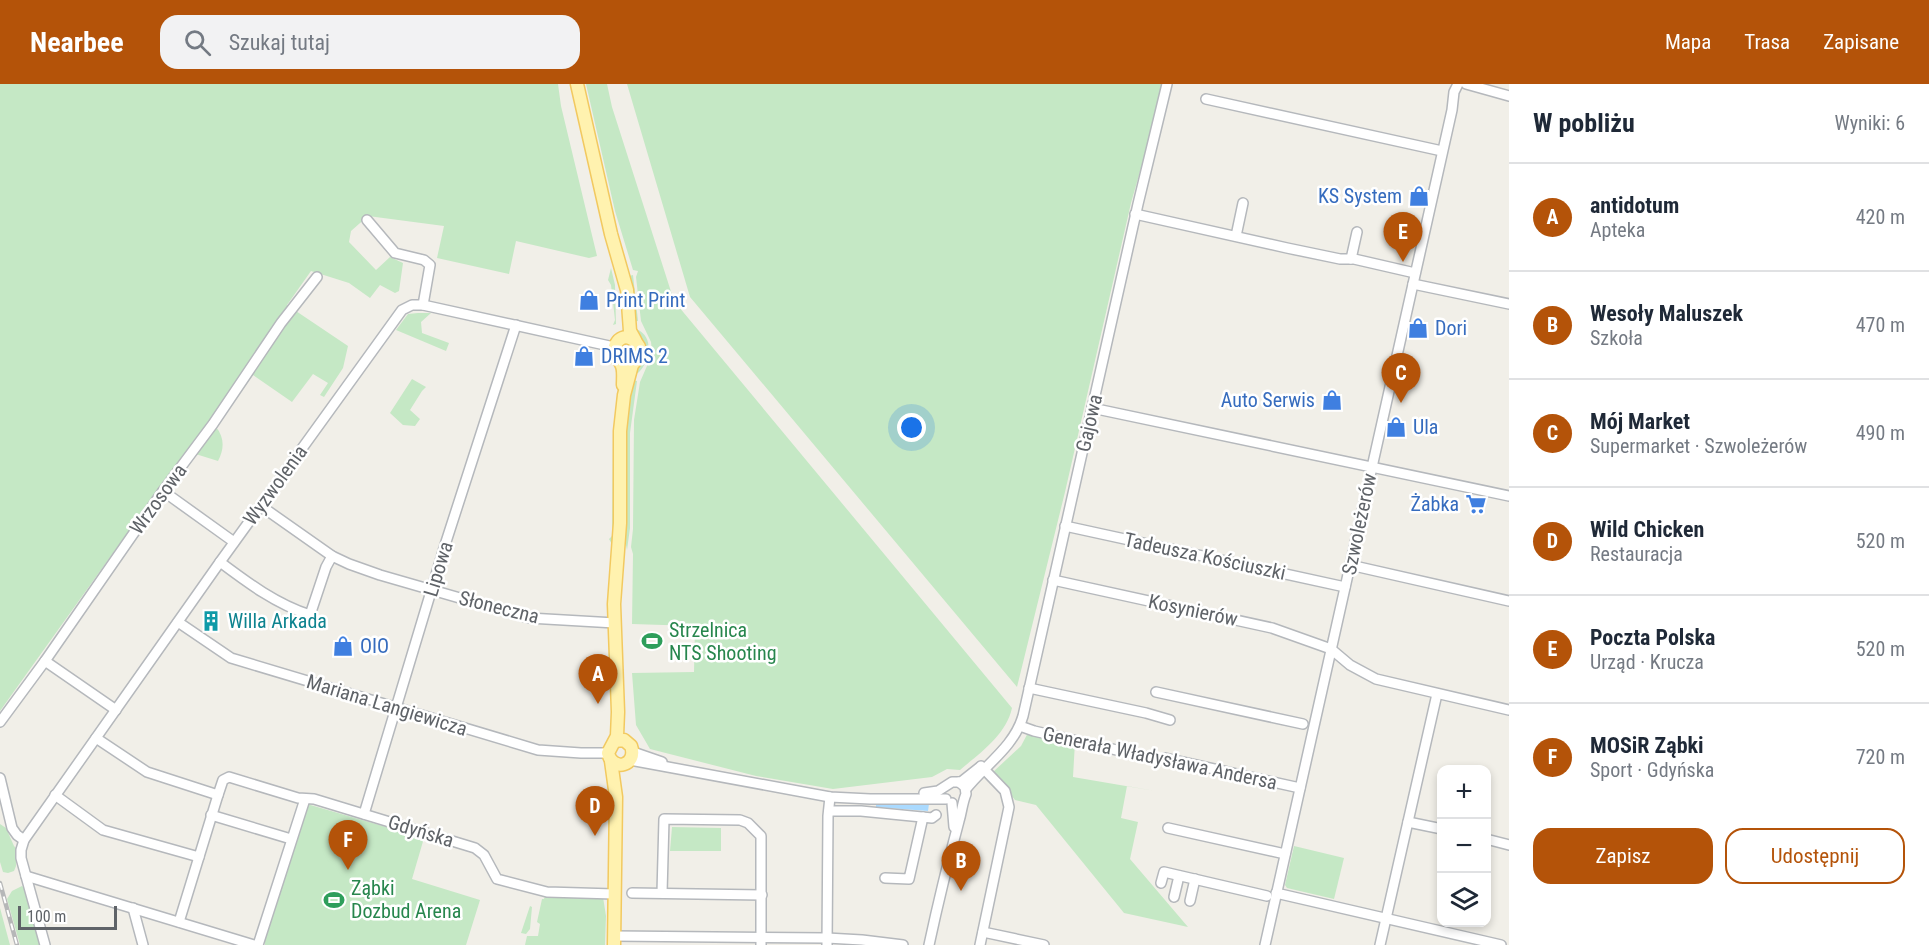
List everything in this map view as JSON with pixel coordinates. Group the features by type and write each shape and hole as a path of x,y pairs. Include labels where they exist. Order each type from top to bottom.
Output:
{"main road":[{"path":"577,84 628,297 630,331 640,350 631,369 624,395"},
{"path":"614,941 616,797 610,757 611,745 615,741 618,712 615,623 620,604 622,550 620,437 624,395 622,367 615,355 623,331 622,274"},
{"path":"618,343 626,337 635,340"},
{"path":"618,360 628,363 636,360"},
{"path":"616,797 629,755 618,712"},
{"path":"615,741 621,740 629,755"},
{"path":"610,757 618,764 629,755"}],"street":[{"name":"Gajowa","path":"962,786 997,755 1014,737 1020,726 1167,84"},
{"name":"Szwoleżerów","path":"1265,945 1271,894 1285,854 1458,84"},
{"path":"1466,84 1509,94"},
{"name":"Szwoleżerów","path":"1453,103 1466,84"},
{"path":"1487,84 1509,94"},
{"path":"1206,99 1442,151"},
{"path":"1236,236 1243,203"},
{"path":"1136,214 1287,249 1351,259 1415,273"},
{"path":"368,220 395,253 424,260 430,265 423,305 516,325 618,343"},
{"path":"1351,259 1357,232"},
{"name":"Wrzosowa","path":"0,722 213,424 281,323 316,277"},
{"path":"1413,284 1509,304"},
{"name":"Wyzwolenia","path":"24,840 234,542 402,310 412,305 423,305"},
{"name":"Lipowa","path":"364,814 516,325"},
{"path":"1092,408 1509,496"},
{"path":"163,491 234,542"},
{"name":"Słoneczna","path":"261,506 332,556 373,573 529,618 615,623"},
{"name":"Tadeusza Kościuszki","path":"1065,526 1345,587"},
{"path":"220,562 260,591 293,610 310,615 332,556"},
{"path":"1350,565 1509,601"},
{"name":"Kosynierów","path":"1053,580 1272,628 1331,649"},
{"name":"Mariana Langiewicza","path":"178,622 231,658 538,750 610,757"},
{"path":"1331,649 1350,665 1376,679 1509,710"},
{"path":"45,661 116,710"},
{"path":"1325,675 1335,668 1350,665"},
{"path":"1029,688 1170,720"},
{"path":"1156,692 1303,724"},
{"path":"1380,945 1437,694"},
{"name":"Generała Władysława Andersa","path":"1020,726 1160,760 1165,758 1300,788"},
{"path":"96,738 147,772 218,795 179,922"},
{"path":"629,755 678,771 830,797 870,800 896,798 938,791 952,782 962,786 966,794 954,801 896,798"},
{"path":"980,945 1009,807 1005,791 983,768"},
{"name":"Gdyńska","path":"218,795 222,780 229,777 305,799 314,799 475,848 484,855 497,879 547,892 614,894"},
{"path":"0,778 12,828 24,840 21,854 45,945"},
{"path":"929,945 953,839 960,818 954,801 944,791 946,787"},
{"path":"55,795 103,830 199,857"},
{"path":"827,942 830,797"},
{"path":"26,876 256,945 305,799"},
{"path":"829,811 932,818 936,815"},
{"path":"211,815 291,839"},
{"path":"885,878 909,879 923,817"},
{"path":"662,893 664,819 740,820 745,822 757,830 760,836 761,941"},
{"path":"1408,822 1437,828"},
{"path":"1168,828 1285,854"},
{"path":"1491,840 1509,844"},
{"path":"1161,883 1164,872 1501,945"},
{"path":"1174,897 1179,876"},
{"path":"1190,901 1195,879"},
{"path":"632,893 762,895"},
{"path":"132,908 143,945"},
{"path":"983,932 1044,945"},
{"path":"614,941 862,942 903,945"}],"green space":[{"path":"0,84 558,84 561,106 597,256 589,258 516,241 509,274 437,258 444,226 368,216 351,231 349,242 376,270 390,257 403,263 399,291 395,293 380,285 370,298 349,283 311,271 287,305 348,346 343,368 324,397 320,395 328,383 313,374 292,402 253,375 216,427 223,444 218,461 186,451 0,711"},
{"path":"586,84 607,84 612,107 674,301 1012,708 1009,718 998,735 960,770 947,769 932,777 833,789 756,776 650,749 636,725 632,673 694,672 695,626 632,624 634,420 640,382 652,351 651,342 641,321 636,277 638,271 633,270 615,211"},
{"path":"627,84 1162,84 1131,203 1065,492 1017,687 690,297"},
{"path":"611,268 615,285 616,324 613,325 615,320 611,285 608,280"},
{"path":"633,275 638,321 632,322 629,276"},
{"path":"431,313 421,322 422,333 449,343 446,351 396,330 408,314"},
{"path":"636,329 646,337 649,350 642,368 638,373 633,373"},
{"path":"412,379 426,387 410,410 420,419 415,426 403,425 390,413"},
{"path":"631,380 637,381 630,433 630,528 627,550 624,535 624,438"},
{"path":"613,432 615,432 616,523 613,546 609,539 612,536"},
{"path":"1030,729 1075,742 1073,777 1127,786 1121,818 1138,822 1130,859 1188,927 1124,913 1036,805 1015,800 993,772 1021,746"},
{"path":"307,804 424,838 412,879 480,900 466,945 265,945 265,941 262,940"},
{"path":"0,824 6,828 16,848 16,866 14,871 8,873 3,872 0,862"},
{"path":"672,827 721,828 721,851 670,851"},
{"path":"1294,846 1344,858 1334,899 1287,888 1285,885"},
{"path":"22,886 25,889 40,945 20,945 7,899 12,891"},
{"path":"545,896 603,897 606,916 605,945 525,945 527,936 538,936 540,924 537,922 542,899"},
{"path":"530,906 532,907 530,929 526,934 521,933"},
{"path":"0,908 10,945 0,945"}],"water":[{"path":"876,804 929,804 928,811 876,807"}],"railway":[{"path":"0,883 17,945"}],"place":[{"name":"KS System","path":"1419,196"},
{"name":"Poczta Polska","path":"1403,262"},
{"name":"Print Print","path":"589,300"},
{"name":"Dori","path":"1418,328"},
{"name":"DRIMS 2","path":"584,356"},
{"name":"Auto Serwis","path":"1332,400"},
{"name":"Mój Market","path":"1401,403"},
{"name":"Ula","path":"1396,427"},
{"name":"Żabka","path":"1476,504"},
{"name":"Willa Arkada","path":"211,621"},
{"name":"Strzelnica NTS Shooting","path":"652,641"},
{"name":"OIO","path":"343,646"},
{"name":"antidotum","path":"598,704"},
{"name":"Wild Chicken","path":"595,836"},
{"name":"MOSiR Ząbki","path":"348,870"},
{"name":"Wesoły Maluszek","path":"961,891"},
{"name":"Ząbki Dozbud Arena","path":"334,900"}]}
